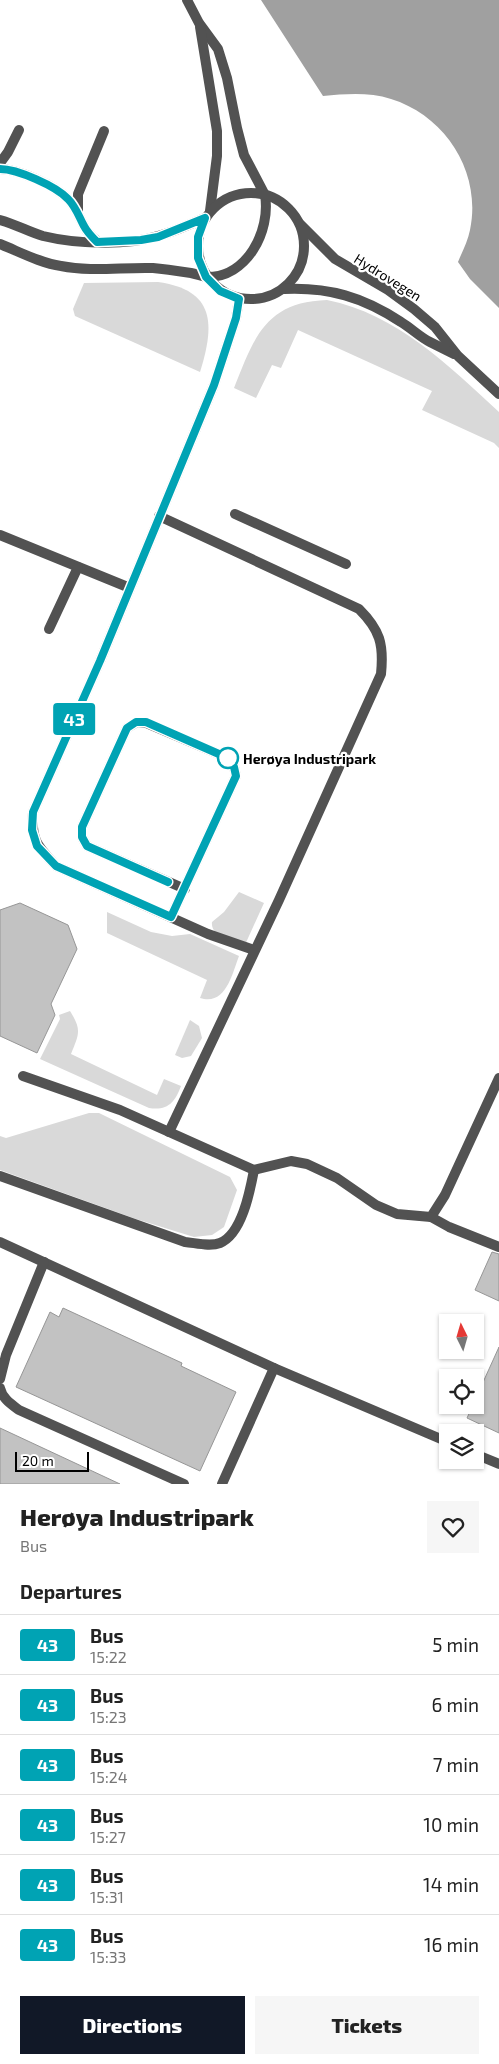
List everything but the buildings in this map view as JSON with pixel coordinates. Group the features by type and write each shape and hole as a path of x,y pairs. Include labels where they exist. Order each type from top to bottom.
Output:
{"street":[{"path":"0,244 40,261 61,266 152,268 206,277 227,272 246,260 252,252 262,229 267,205 265,195 244,155 236,128 227,78 218,49 199,23 187,0"},
{"path":"199,23 218,131 217,156 208,215 198,237 198,258 206,277 220,291 239,299 255,300 270,297 284,289 296,276 303,259 304,241 299,224"},
{"path":"0,163 19,130"},
{"path":"78,211 78,194 104,131"},
{"path":"0,169 15,171 68,198 78,211 84,226 97,242"},
{"path":"0,220 42,236 70,241 141,240 158,237 208,215 222,201 235,195 250,193 265,195"},
{"name":"Hydrovegen","path":"265,195 285,206 299,224 335,259 388,290 414,309 435,327 458,356 499,394"},
{"name":"Hydrovegen","path":"284,289 312,288 331,291 353,298 380,309 428,342 458,356"},
{"path":"239,299 236,318 217,378 100,661 33,812 32,830 37,846 56,866 208,934 254,950"},
{"path":"235,514 346,564"},
{"path":"159,516 359,609 377,631 381,643 381,674 279,900 169,1132"},
{"path":"0,535 130,588"},
{"path":"49,629 78,567"},
{"path":"171,917 184,889 236,776 234,767 228,758 146,722 136,722 127,728 82,827 82,837 87,846 184,889"},
{"path":"23,1076 120,1110 254,1170 291,1162 307,1164 337,1178 376,1205 397,1214 431,1218 499,1247"},
{"path":"431,1218 445,1194 499,1078"},
{"path":"0,1176 185,1242 210,1245 220,1243 232,1235 248,1199 254,1170"},
{"path":"0,1242 274,1368 439,1438"},
{"path":"0,1379 6,1355 44,1262"},
{"path":"222,1484 274,1368"},
{"path":"0,1388 0,1392 19,1410 184,1484"},
{"path":"484,1458 499,1464"}],"shaded area":[{"path":"261,0 499,0 499,308 470,279 458,262 470,230 472,209 470,188 465,168 456,150 443,133 411,107 391,99 366,94 323,96"},
{"path":"158,282 177,286 191,293 200,301 206,312 208,339 200,372 75,316 73,309 84,283"},
{"path":"327,300 352,307 399,329 461,377 499,412 499,448 494,443 422,410 432,391 298,330 281,368 272,365 256,398 234,388 248,353 265,326 289,308 306,302"},
{"path":"239,892 264,903 244,947 218,935 212,927 212,922 224,912"},
{"path":"107,912 151,932 172,936 190,934 239,956 227,987 216,997 209,999 200,998 207,980 107,933"},
{"path":"70,1011 78,1028 76,1042 71,1054 157,1095 164,1079 181,1086 173,1101 166,1107 149,1108 40,1059 60,1019 59,1015"},
{"path":"190,1020 199,1026 202,1038 191,1056 182,1058 175,1055"},
{"path":"89,1113 99,1113 230,1177 237,1190 224,1227 212,1235 194,1237 136,1219 0,1170 0,1136 6,1138"}],"bus line":[{"name":"43","path":"0,169 15,171 36,180 68,198 78,211 84,226 97,242 141,240 158,237 205,218 198,237 198,258 206,277 220,291 239,299 236,318 214,385 100,661 33,812 32,830 37,846 56,866 171,917 236,776 234,767 228,758 146,722 136,722 127,728 82,827 82,837 87,846 168,882"}],"place":[{"name":"Herøya Industripark","path":"228,758"}]}
